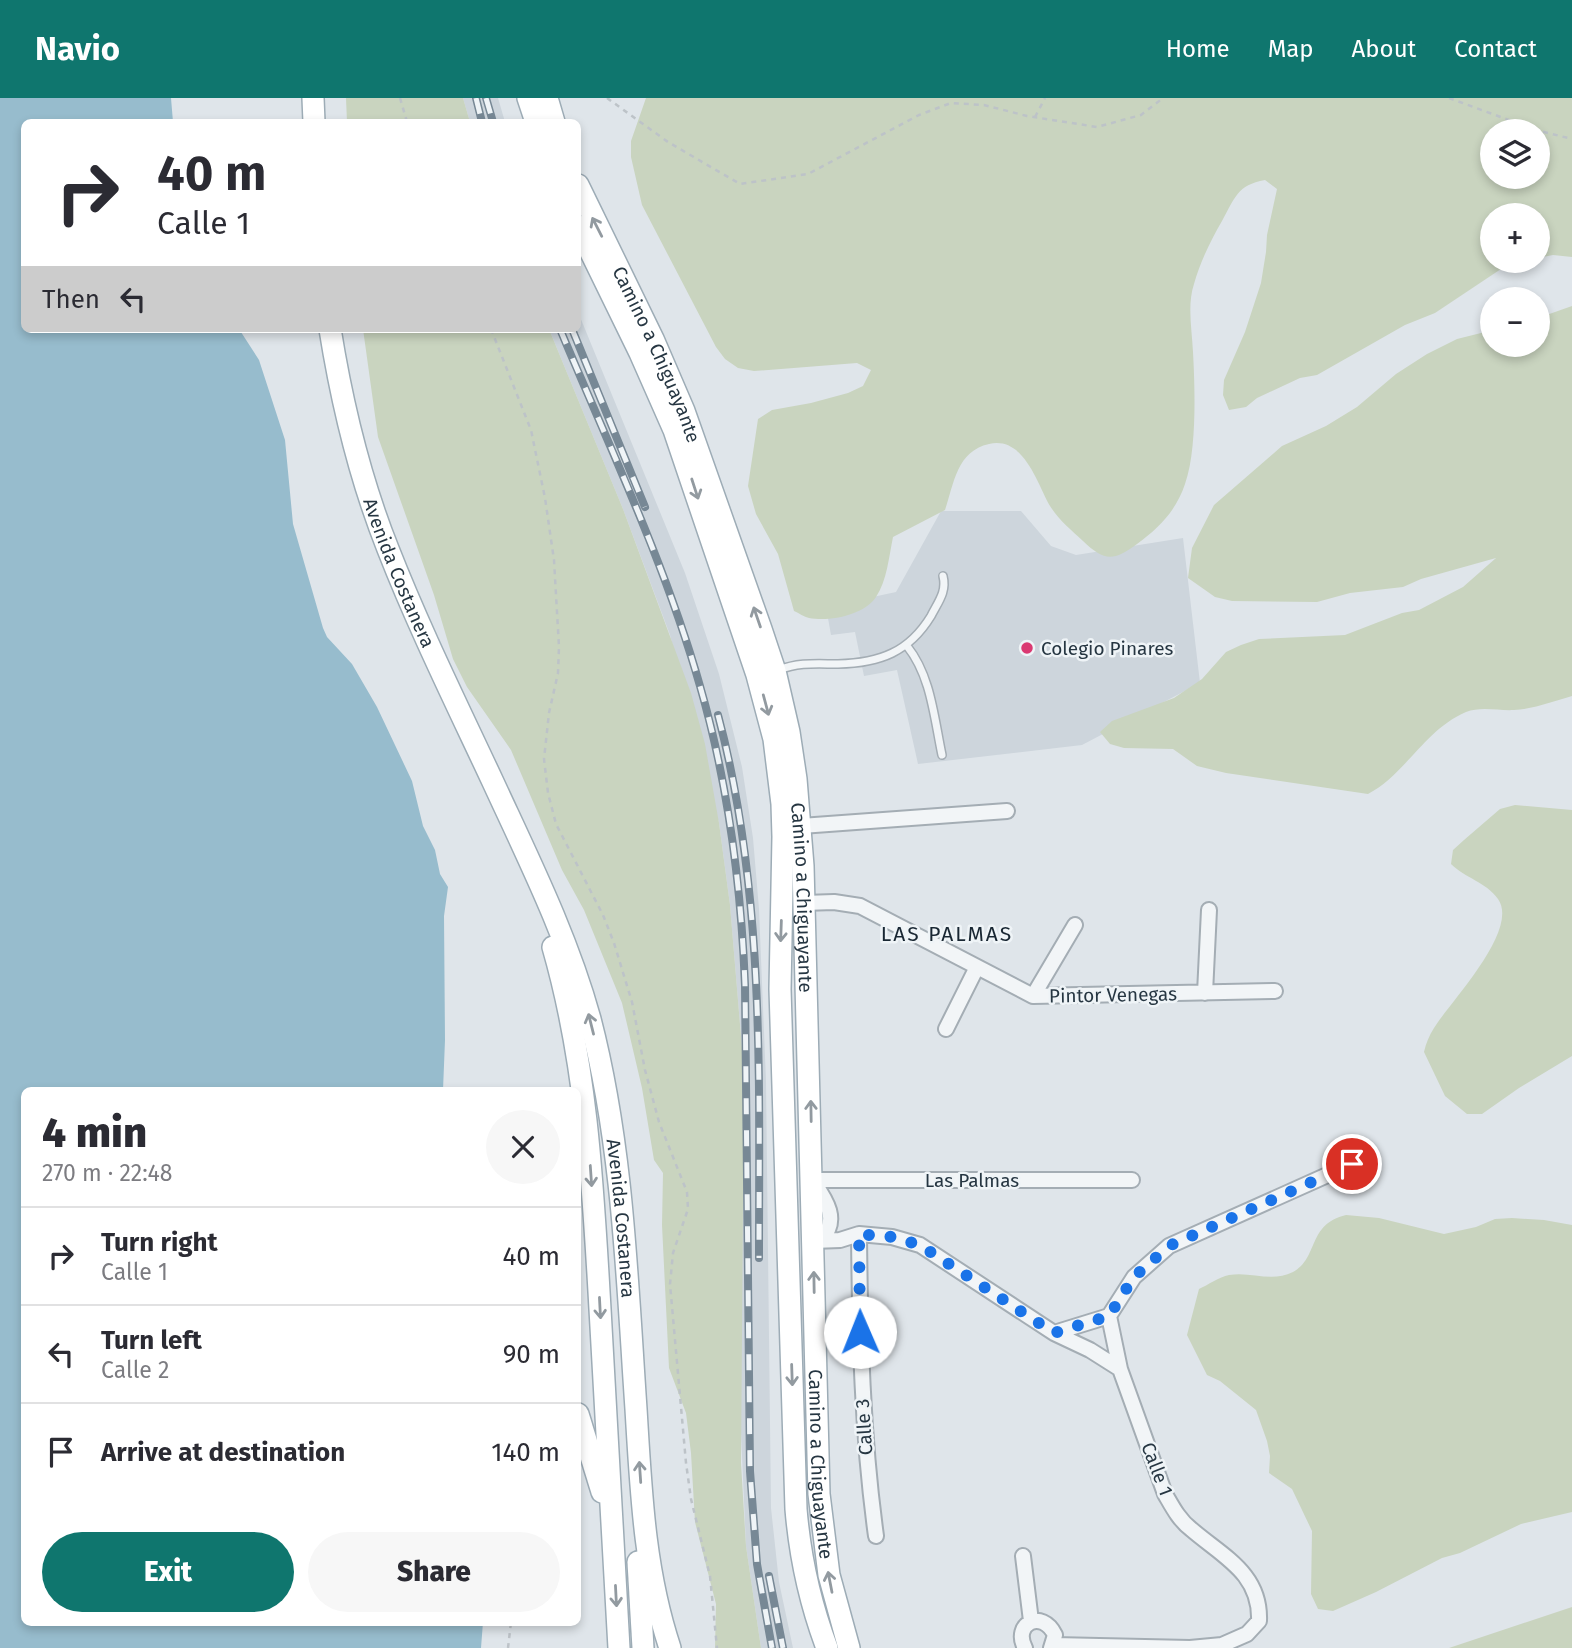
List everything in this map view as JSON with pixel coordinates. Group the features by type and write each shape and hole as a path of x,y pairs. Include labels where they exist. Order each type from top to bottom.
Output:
{"main road":[{"path":"313,98 314,119"},
{"path":"528,98 535,119"},
{"path":"547,98 553,119"},
{"name":"Camino a Chiguayante","path":"581,191 653,339 684,411 775,671 789,732 801,826 812,1180 817,1240 821,1518 832,1592 849,1648"},
{"name":"Camino a Chiguayante","path":"581,232 674,430 757,675 771,728 782,804 780,989 795,1489 801,1553 813,1606 827,1648"},
{"name":"Avenida Costanera","path":"331,333 356,450 387,547 424,635 550,903 589,1016 614,1139 627,1257 643,1511 650,1566 670,1648"},
{"name":"Avenida Costanera","path":"503,803 540,904 570,1018 583,1087 587,1240 613,1544 619,1648"},
{"path":"787,1209 800,1228 817,1240"},
{"path":"587,1240 611,1244 627,1257"},
{"path":"581,1424 600,1486 613,1544"},
{"path":"643,1511 638,1556 643,1648"},
{"path":"801,1553 816,1648"}],"street":[{"path":"801,826 1007,811"},
{"name":"Pintor Venegas","path":"804,903 834,902 860,906 1033,996 1275,991"},
{"path":"1205,993 1209,910"},
{"path":"1033,996 1075,925"},
{"path":"946,1029 977,967"},
{"path":"1054,1333 1109,1316 1134,1277 1169,1246 1352,1164"},
{"path":"812,1180 828,1207 831,1223 828,1232 817,1240"},
{"name":"Las Palmas","path":"812,1180 1132,1180"},
{"path":"831,1223 859,1234 892,1237 920,1245 1054,1333 1090,1350 1120,1369"},
{"path":"817,1240 840,1240 859,1234"},
{"name":"Calle 3","path":"859,1234 861,1383 876,1536"},
{"path":"1109,1316 1120,1369"},
{"name":"Calle 1","path":"1031,1621 1042,1620 1051,1625 1055,1634 1052,1646 1190,1648 1223,1645 1247,1634 1259,1621 1260,1608 1249,1581 1233,1561 1189,1528 1175,1513 1165,1494 1120,1369"},
{"path":"1024,1556 1031,1621 1021,1634 1025,1648"}],"lane":[{"path":"775,671 804,663 860,662 888,655 906,646 922,631 943,595 943,576"},
{"path":"906,646 917,660 927,683 942,755"}],"path":[{"path":"400,98 406,119"},
{"path":"607,98 668,142 740,184 808,174 919,115 951,103 984,105 1097,127 1141,115 1163,98"},
{"path":"1035,117 1045,98"},
{"path":"1449,98 1536,130 1572,139"},
{"path":"493,333 531,430 554,560 559,647 558,673 549,713 544,759 548,793 556,824 598,905 614,943 632,1002 656,1114 687,1192 688,1209 673,1253 670,1283 686,1463 691,1499 710,1576 717,1648"},
{"path":"508,1648 510,1626"}],"shaded area":[{"path":"463,98 498,98 504,119 469,119"},
{"path":"581,319 685,573 719,674 742,767 753,838 759,909 766,1081 771,1508 779,1582 793,1648 761,1648 746,1546 740,1410 744,1072 730,905 719,823 670,635 623,509 551,333 581,333"},
{"name":"Colegio Pinares","path":"941,511 1021,511 1051,546 1076,555 1183,538 1200,683 1082,745 918,764 897,670 864,676 855,632 831,635 826,607 896,592"}],"green space":[{"path":"346,98 463,98 469,119 347,119"},
{"path":"646,98 1572,98 1572,257 1550,256 1550,203 1480,203 1480,273 1495,273 1435,313 1405,325 1317,375 1300,378 1257,398 1246,407 1229,410 1223,395 1224,380 1245,332 1261,283 1267,235 1277,189 1265,180 1248,185 1230,206 1206,251 1194,284 1190,309 1195,401 1192,454 1181,494 1172,511 1153,532 1121,554 1109,557 1097,552 1057,516 1028,463 1020,454 1001,443 989,444 970,453 963,461 954,479 945,510 893,537 883,584 871,603 846,616 817,619 794,611 778,554 756,514 748,486 758,419 772,410 848,393 863,386 871,370 857,363 754,371 738,368 725,359 716,347 642,205 631,157 631,141"},
{"path":"1572,306 1572,696 1521,709 1466,712 1438,730 1393,775 1368,794 1226,773 1197,766 1173,749 1124,748 1110,744 1100,732 1112,721 1174,698 1202,679 1226,652 1259,639 1345,635 1402,613 1419,610 1463,587 1496,558 1421,579 1403,587 1350,593 1317,602 1232,601 1215,597 1188,578 1192,548 1214,505 1282,446 1326,426 1357,407 1396,374 1457,339 1480,333 1480,357 1550,357 1550,314"},
{"path":"364,333 551,333 623,509 691,693 705,744 719,823 730,905 744,1072 741,1463 746,1546 761,1648 715,1648 716,1604 695,1522 686,1413 669,1368 662,1225 663,1173 654,1160 642,1088 622,1003 584,910 562,870 511,750 467,687 453,659 434,595 378,437"},
{"path":"1515,805 1572,810 1572,1056 1482,1114 1467,1114 1445,1096 1424,1052 1434,1028 1492,947 1500,929 1502,912 1493,893 1451,864 1453,850 1500,809"},
{"path":"1346,1215 1379,1218 1444,1234 1476,1227 1495,1219 1544,1220 1572,1225 1572,1512 1521,1524 1460,1553 1442,1558 1333,1611 1318,1609 1311,1594 1312,1531 1292,1489 1269,1473 1267,1441 1256,1410 1220,1381 1207,1375 1187,1335 1199,1289 1229,1275 1277,1277 1293,1272 1307,1258 1325,1226"},
{"path":"1572,1607 1572,1648 1449,1648"}],"water":[{"path":"0,98 171,98 173,119 21,119 21,333 242,333 259,360 285,440 293,524 323,628 327,637 352,664 377,707 412,781 423,826 435,850 440,874 448,887 444,916 443,1087 21,1087 21,1626 483,1626 481,1648 0,1648"}],"railway":[{"path":"476,98 481,119"},
{"path":"486,98 492,119"},
{"path":"562,333 635,505 686,640 710,723 732,834 745,985 750,1471 757,1564 772,1648"},
{"path":"574,333 645,507"},
{"path":"718,715 733,782 752,917 758,1053 759,1258"},
{"path":"769,1576 783,1648"}],"place":[{"name":"Colegio Pinares","path":"1027,648"}],"district":[{"name":"LAS PALMAS","path":"947,934"}],"route":[{"path":"860,1332 859,1234 892,1237 920,1245 1054,1333 1109,1316 1134,1277 1169,1246 1352,1164"}]}
